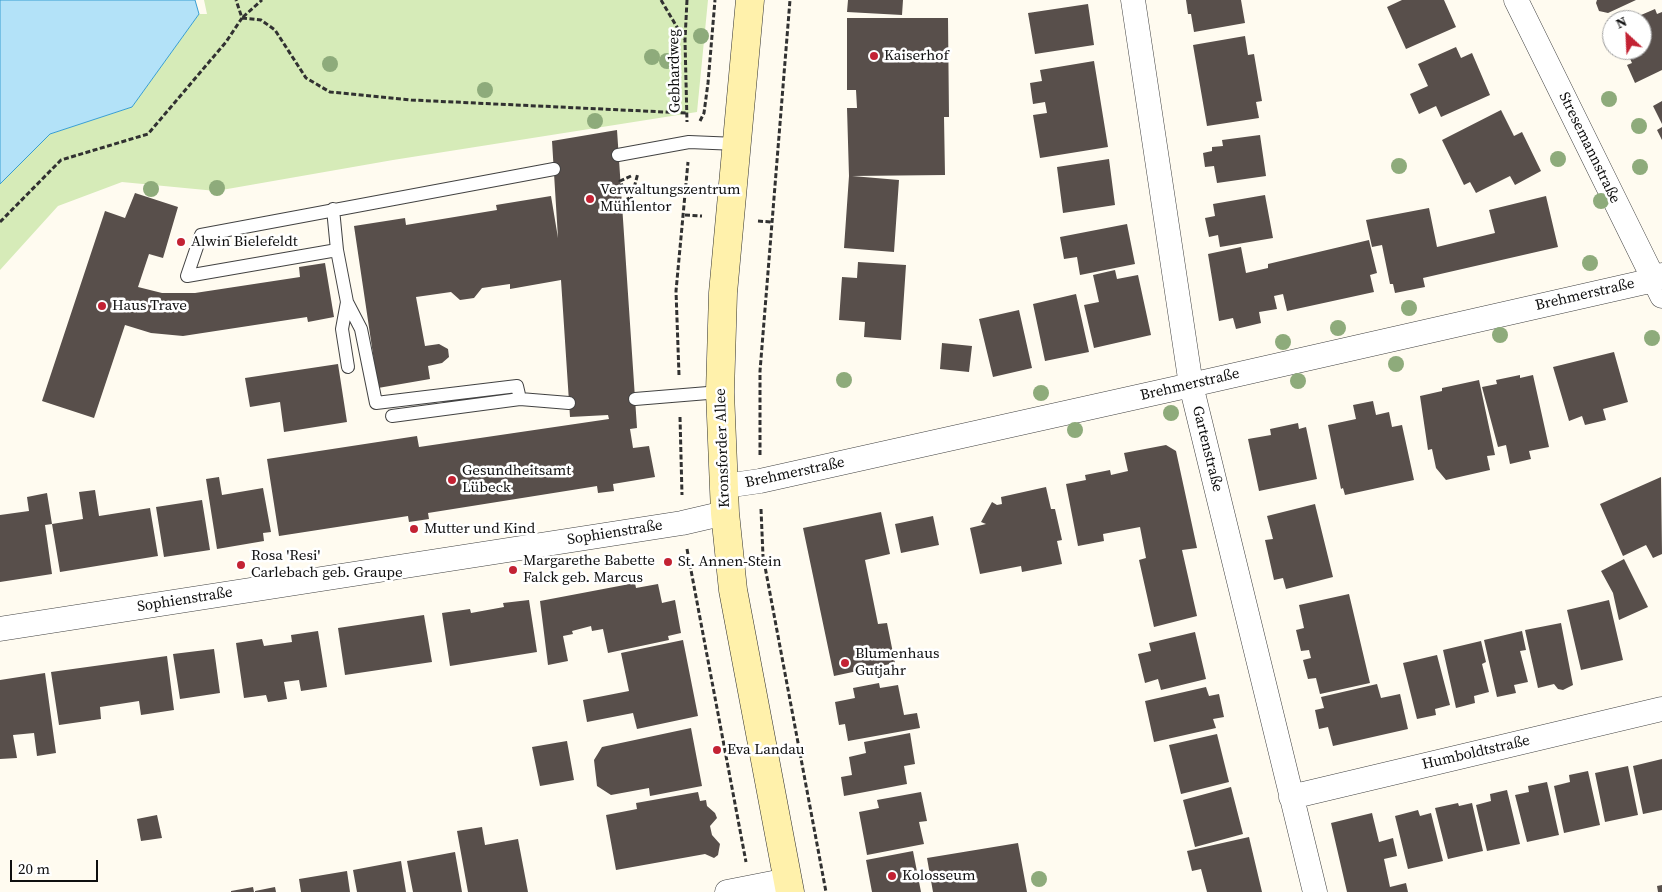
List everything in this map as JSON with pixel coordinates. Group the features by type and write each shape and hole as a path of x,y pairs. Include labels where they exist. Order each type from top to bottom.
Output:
{"main road":[{"name":"Kronsforder Allee","path":"750,0 723,293 720,392 725,513 733,590 789,886"}],"street":[{"name":"Gartenstraße","path":"1134,0 1191,385 1315,892"},
{"name":"Stresemannstraße","path":"1516,0 1659,283"},
{"name":"Brehmerstraße","path":"725,486 760,481 1659,283"},
{"name":"Sophienstraße","path":"0,629 682,523 725,513"},
{"name":"Humboldtstraße","path":"1291,797 1662,710"},
{"path":"727,892 789,886"}],"lane":[{"path":"618,156 689,142 737,144"},
{"path":"337,250 187,276 201,235 554,169"},
{"path":"332,209 337,250 347,302 361,329 376,403 517,386 520,398"},
{"path":"347,302 342,329 348,368"},
{"path":"635,398 720,392"},
{"path":"392,416 520,398 569,403"}],"path":[{"path":"236,0 242,18"},
{"path":"0,222 61,160 148,134 226,42 242,18 262,0"},
{"path":"661,0 685,40"},
{"name":"Gebhardweg","path":"687,0 685,40 686,112 689,142"},
{"path":"689,142 704,114 715,0"},
{"path":"790,0 760,371 760,481 763,556 826,892"},
{"path":"242,18 261,20 275,30 306,78 330,92 410,100 686,112"},
{"path":"620,181 630,202 643,150"}],"green space":[{"path":"204,0 708,0 697,112 393,160 216,191 122,182 58,206 0,270 0,184 50,134 132,107 199,14 207,14"}],"water":[{"path":"0,0 195,0 199,14 132,107 50,134 0,184"}],"building":[{"path":"848,0 903,0 902,15 847,12"},
{"path":"1186,0 1241,0 1245,23 1194,32"},
{"path":"1402,0 1444,0 1456,27 1406,49 1387,7"},
{"path":"1597,0 1636,0 1614,10 1602,10 1602,12 1599,11 1596,3"},
{"path":"1088,4 1094,45 1035,54 1028,13"},
{"path":"1655,9 1657,14 1662,12 1662,70 1635,83 1627,65 1632,63 1631,60 1652,60 1652,10"},
{"path":"847,18 948,18 949,117 944,117 945,175 852,176 899,180 894,252 844,248 849,176 847,108 857,108 856,90 847,90"},
{"path":"1245,36 1248,55 1254,54 1262,101 1256,102 1259,118 1207,126 1193,45"},
{"path":"1456,47 1461,58 1472,53 1490,95 1441,117 1436,106 1419,114 1410,94 1428,86 1418,64"},
{"path":"1094,61 1108,147 1040,158 1033,115 1047,113 1045,102 1033,104 1030,83 1042,81 1040,70"},
{"path":"1662,101 1662,124 1653,106"},
{"path":"1501,110 1514,136 1522,132 1541,171 1515,185 1510,176 1476,193 1470,182 1464,185 1442,140"},
{"path":"1662,127 1662,140 1657,130"},
{"path":"617,130 637,428 630,429 633,448 649,446 655,477 613,484 614,491 598,493 597,486 428,513 429,519 409,522 408,516 279,536 267,459 417,436 419,447 609,419 608,415 570,417 561,280 510,289 510,284 482,288 474,298 460,300 451,292 416,297 425,346 439,344 448,349 449,357 442,363 428,366 430,379 378,388 354,226 405,218 406,225 497,210 496,205 551,196 558,238 552,141"},
{"path":"1260,135 1266,176 1217,183 1214,166 1205,167 1203,153 1212,151 1212,147 1223,146 1222,140"},
{"path":"1109,159 1115,205 1063,213 1057,167"},
{"path":"135,193 178,207 163,258 149,254 138,287 162,293 195,293 300,277 299,267 325,263 334,317 308,322 307,317 183,336 151,333 125,325 94,418 42,401 105,211 125,218"},
{"path":"1265,195 1273,238 1220,247 1218,235 1209,237 1205,218 1215,216 1213,204"},
{"path":"1546,196 1558,247 1423,278 1425,287 1395,293 1393,284 1390,284 1382,245 1372,247 1366,220 1429,208 1437,247 1495,233 1489,210"},
{"path":"1127,224 1135,264 1080,275 1077,257 1064,259 1060,237"},
{"path":"1369,240 1377,273 1370,275 1374,292 1287,311 1283,294 1274,296 1277,309 1259,312 1261,323 1236,329 1233,318 1219,321 1208,254 1241,247 1246,273 1268,268 1268,264"},
{"path":"858,262 906,265 901,340 864,337 865,322 839,320 842,277 857,278"},
{"path":"1115,270 1117,279 1138,275 1151,335 1094,348 1084,305 1099,302 1093,275"},
{"path":"1076,294 1089,352 1045,361 1033,304"},
{"path":"1019,310 1032,368 993,377 979,319"},
{"path":"942,343 972,346 969,372 940,369"},
{"path":"1614,352 1628,402 1603,409 1606,420 1585,425 1582,416 1569,421 1553,367"},
{"path":"338,364 347,422 284,432 280,402 250,407 245,378"},
{"path":"1520,375 1520,378 1533,375 1549,447 1529,451 1531,459 1510,464 1506,445 1498,447 1482,387 1497,384 1496,380"},
{"path":"1479,380 1495,455 1487,456 1490,470 1446,480 1436,468 1432,449 1428,450 1420,396 1442,391 1442,388"},
{"path":"1373,401 1376,415 1389,412 1392,427 1402,425 1414,480 1345,495 1343,488 1341,489 1328,425 1356,419 1353,405"},
{"path":"1298,423 1299,429 1306,427 1317,479 1259,491 1248,439 1271,435 1270,429"},
{"path":"1166,445 1176,451 1197,548 1182,550 1197,616 1154,627 1139,560 1146,558 1140,527 1103,534 1104,541 1078,546 1066,484 1086,480 1085,475 1110,470 1111,475 1128,471 1124,453"},
{"path":"219,477 222,495 263,488 271,532 263,533 264,541 217,549 206,479"},
{"path":"1661,477 1662,554 1653,558 1646,545 1623,556 1600,504"},
{"path":"1046,487 1051,509 1055,509 1062,540 1057,541 1062,564 1022,572 1021,566 980,574 970,528 986,524 981,522 992,502 997,505 1002,504 1001,497"},
{"path":"95,490 99,516 150,508 158,556 60,572 52,524 83,519 79,492"},
{"path":"47,493 52,524 45,525 52,574 0,582 0,515 29,511 27,497"},
{"path":"202,500 210,550 164,557 156,507"},
{"path":"1315,504 1333,577 1286,589 1283,578 1274,580 1265,540 1273,539 1267,516"},
{"path":"881,512 890,554 865,560 878,624 887,623 895,663 834,676 803,528"},
{"path":"933,516 939,545 901,553 895,524"},
{"path":"1624,559 1648,607 1619,620 1613,593 1601,571"},
{"path":"635,583 636,588 658,584 662,603 675,600 681,633 668,636 669,640 608,653 603,629 592,631 591,626 572,631 573,634 563,636 568,661 548,665 540,601"},
{"path":"1349,594 1370,683 1320,694 1316,678 1308,679 1303,660 1311,658 1309,650 1301,651 1296,630 1304,628 1299,605"},
{"path":"529,600 537,652 450,666 442,613 470,609 471,613 504,607 503,603"},
{"path":"1609,600 1623,660 1581,670 1567,610"},
{"path":"424,615 432,662 345,675 338,628"},
{"path":"1561,623 1573,685 1563,690 1558,689 1554,684 1538,688 1525,630"},
{"path":"318,631 327,687 301,691 299,680 284,682 287,699 268,702 266,695 244,698 236,643 262,639 264,646 292,642 291,635"},
{"path":"1522,631 1526,650 1520,651 1528,682 1514,685 1516,693 1497,697 1484,640"},
{"path":"1195,632 1206,679 1161,690 1158,679 1145,683 1138,654 1151,651 1149,643"},
{"path":"683,640 698,716 637,729 633,713 587,722 583,700 629,691 621,653"},
{"path":"1481,641 1486,662 1482,664 1489,692 1474,696 1475,703 1456,708 1443,650"},
{"path":"214,649 220,693 180,699 173,654"},
{"path":"1437,655 1450,705 1435,709 1436,715 1417,719 1403,663"},
{"path":"167,656 174,710 141,715 139,701 100,707 101,719 59,725 51,672"},
{"path":"45,673 56,753 37,756 34,733 13,735 17,758 0,759 0,680"},
{"path":"879,683 880,688 898,685 904,715 917,713 920,728 848,741 845,724 839,725 835,702 855,698 853,688"},
{"path":"1377,684 1381,698 1400,694 1408,729 1333,746 1328,727 1319,729 1315,710 1324,708 1321,697"},
{"path":"1206,687 1209,696 1219,694 1224,717 1213,719 1216,728 1154,742 1145,701"},
{"path":"691,728 702,786 650,796 649,788 611,795 597,786 594,760 602,747"},
{"path":"910,733 915,764 904,766 907,784 844,796 841,777 852,775 849,757 866,753 864,742"},
{"path":"1217,734 1229,782 1181,794 1169,745"},
{"path":"567,741 574,780 540,786 532,747"},
{"path":"1662,759 1662,810 1643,814 1633,766"},
{"path":"1628,766 1638,815 1605,822 1595,773"},
{"path":"1588,771 1600,825 1564,833 1554,786 1570,782 1569,775"},
{"path":"1547,782 1559,835 1527,842 1515,795 1529,792 1528,786"},
{"path":"1231,787 1243,834 1195,847 1183,800"},
{"path":"1507,790 1520,844 1487,851 1476,805 1491,801 1490,794"},
{"path":"698,792 700,801 706,800 707,806 715,813 717,818 710,826 712,835 720,844 718,855 714,858 705,854 616,870 606,815 637,809 636,803"},
{"path":"921,792 927,821 919,822 924,844 867,855 859,812 879,808 877,800"},
{"path":"1458,803 1459,806 1472,803 1483,851 1448,859 1435,808"},
{"path":"1418,810 1420,816 1431,813 1443,861 1408,869 1395,816"},
{"path":"1372,813 1379,842 1393,838 1397,856 1384,859 1390,887 1406,883 1408,892 1347,892 1331,823"},
{"path":"157,815 162,838 141,841 137,819"},
{"path":"482,827 485,845 518,839 528,892 468,892 457,831"},
{"path":"1249,837 1262,892 1207,892 1201,869 1192,871 1187,851"},
{"path":"1018,843 1027,892 933,892 927,858"},
{"path":"913,851 921,892 872,892 866,860"},
{"path":"455,852 462,892 413,892 407,861"},
{"path":"401,861 406,892 357,892 353,870"},
{"path":"347,871 350,892 301,892 299,879"},
{"path":"1662,885 1662,892 1658,892 1657,886"},
{"path":"253,887 254,892 231,892 231,891"},
{"path":"275,887 276,892 255,892 255,891"}],"place":[{"name":"Kaiserhof","path":"874,56"},
{"name":"Verwaltungszentrum Mühlentor","path":"590,199"},
{"name":"Alwin Bielefeldt","path":"181,242"},
{"name":"Haus Trave","path":"102,306"},
{"name":"Gesundheitsamt Lübeck","path":"452,480"},
{"name":"Mutter und Kind","path":"414,529"},
{"name":"St. Annen-Stein","path":"668,562"},
{"name":"Rosa 'Resi' Carlebach geb. Graupe","path":"241,565"},
{"name":"Margarethe Babette Falck geb. Marcus","path":"513,570"},
{"name":"Blumenhaus Gutjahr","path":"845,663"},
{"name":"Eva Landau","path":"717,750"},
{"name":"Kolosseum","path":"892,876"}]}
